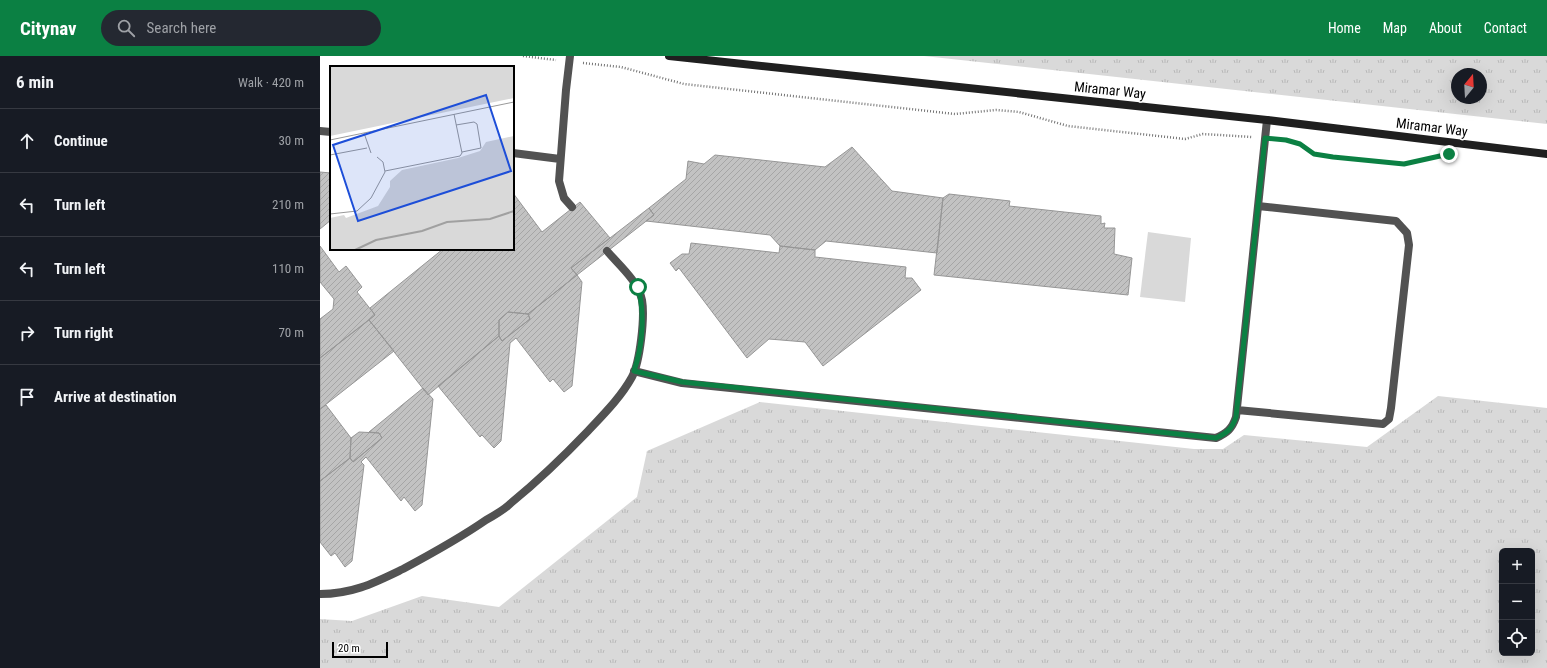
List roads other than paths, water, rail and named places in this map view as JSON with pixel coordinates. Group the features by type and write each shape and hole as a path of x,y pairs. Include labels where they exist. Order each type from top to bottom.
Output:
{"street":[{"name":"Miramar Way","path":"669,56 1267,120 1547,154"}],"lane":[{"path":"570,58 559,181 564,198 572,207"},
{"path":"634,371 682,382 1216,438 1225,434 1232,428 1236,417 1267,120"},
{"path":"320,131 330,132"},
{"path":"514,153 560,159"},
{"path":"1237,410 1383,424 1389,418 1391,408 1409,245 1407,233 1396,221 1258,206"},
{"path":"320,594 336,594 365,587 417,562 455,540 510,504 566,454 624,390 634,371 638,359 642,323 642,301 638,287 607,251"}]}
